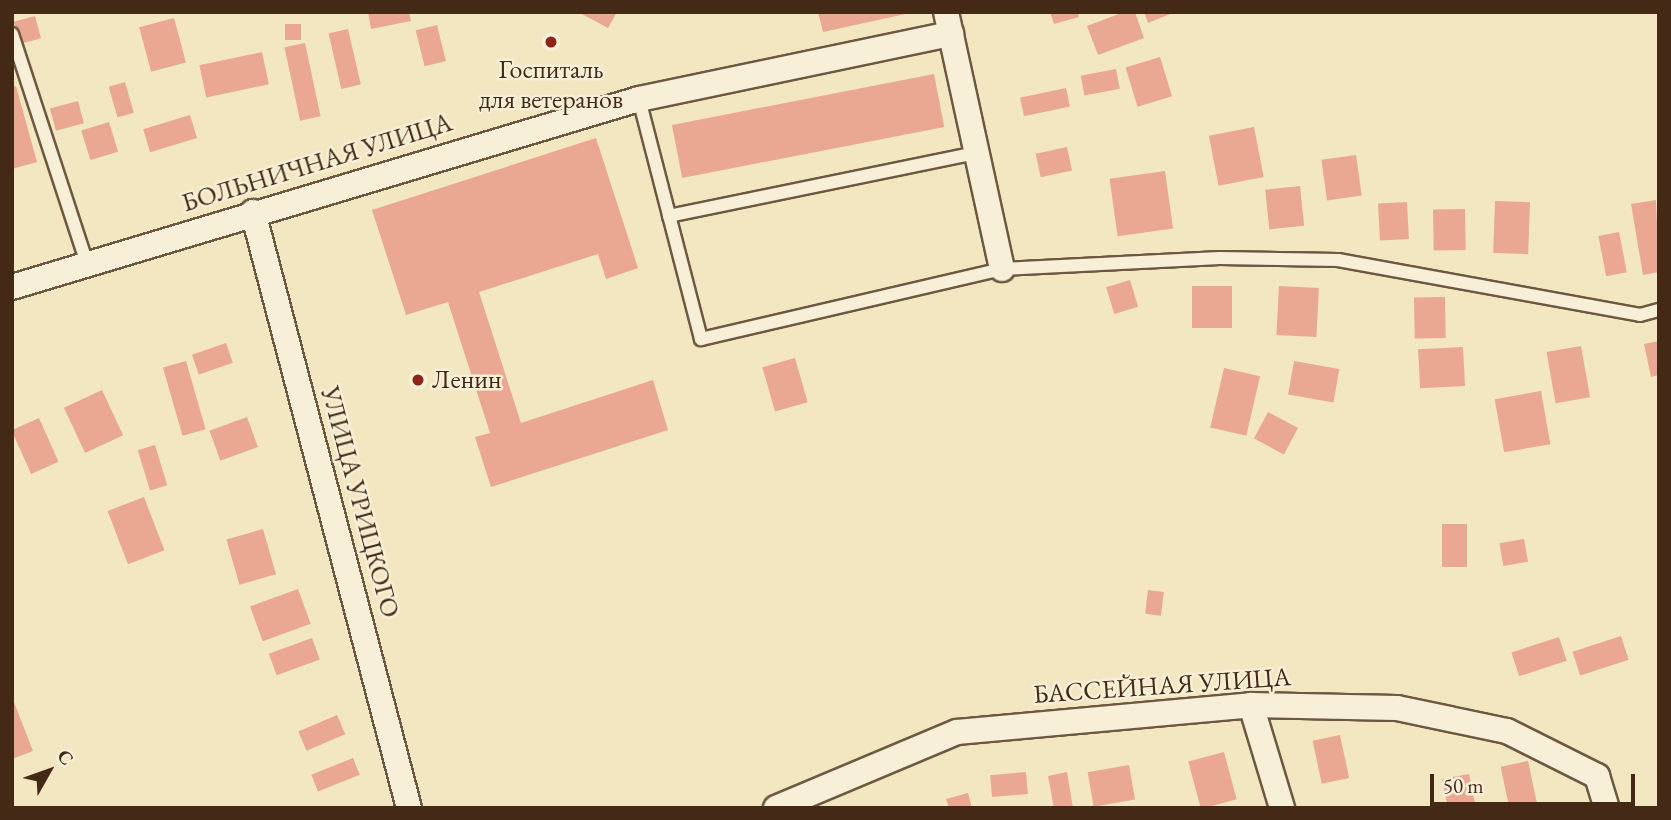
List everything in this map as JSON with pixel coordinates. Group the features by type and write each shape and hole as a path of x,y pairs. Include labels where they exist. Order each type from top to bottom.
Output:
{"street":[{"name":"БОЛЬНИЧНАЯ УЛИЦА","path":"12,287 253,212 639,99 949,23"},
{"path":"949,23 1002,269"},
{"name":"УЛИЦА УРИЦКОГО","path":"253,212 409,808"},
{"path":"1251,705 1282,808"},
{"name":"БАССЕЙНАЯ УЛИЦА","path":"776,808 957,732 1251,705 1397,708 1507,731 1597,776 1608,808"}],"lane":[{"path":"12,34 87,263"},
{"path":"639,99 701,339 1002,269 1220,258 1338,260 1640,315 1659,310"},
{"path":"669,216 977,153"}],"building":[{"path":"368,12 409,12 411,21 371,29"},
{"path":"578,12 617,12 608,28"},
{"path":"818,12 910,12 910,13 823,32"},
{"path":"1050,12 1078,12 1079,17 1054,24"},
{"path":"1124,12 1135,12 1144,38 1098,55 1087,26"},
{"path":"1144,12 1175,12 1148,23"},
{"path":"35,16 41,38 20,44 14,22"},
{"path":"174,18 186,62 151,72 139,27"},
{"path":"285,24 301,24 301,40 285,40"},
{"path":"437,25 446,61 425,66 416,30"},
{"path":"348,29 361,85 341,89 329,33"},
{"path":"305,43 321,116 300,121 284,47"},
{"path":"262,52 269,84 206,98 199,65"},
{"path":"1160,57 1172,96 1138,107 1126,68"},
{"path":"1116,69 1120,89 1084,96 1081,76"},
{"path":"934,74 944,127 682,178 672,125"},
{"path":"125,82 134,113 117,117 109,87"},
{"path":"16,86 37,162 12,169 12,87"},
{"path":"1066,88 1070,107 1024,116 1020,98"},
{"path":"78,101 84,123 56,131 50,109"},
{"path":"190,115 197,138 150,152 143,129"},
{"path":"109,122 118,152 90,160 81,130"},
{"path":"1254,127 1264,177 1219,186 1209,136"},
{"path":"596,138 638,268 606,279 598,254 479,292 521,423 653,380 668,430 491,487 475,437 490,433 448,302 406,315 372,210"},
{"path":"1067,147 1072,170 1041,177 1036,154"},
{"path":"1356,155 1362,196 1327,200 1321,160"},
{"path":"1165,171 1173,228 1118,236 1110,179"},
{"path":"1300,186 1304,226 1269,229 1265,190"},
{"path":"1656,200 1659,272 1643,275 1631,204"},
{"path":"1495,201 1530,202 1528,254 1493,253"},
{"path":"1407,202 1409,239 1380,240 1378,204"},
{"path":"1465,209 1466,250 1434,251 1433,210"},
{"path":"1619,232 1627,272 1606,276 1598,236"},
{"path":"1130,280 1138,307 1114,314 1106,287"},
{"path":"1192,286 1232,286 1232,328 1192,328"},
{"path":"1279,286 1319,288 1316,337 1276,335"},
{"path":"1445,297 1446,338 1415,339 1414,298"},
{"path":"1659,341 1659,375 1651,377 1644,344"},
{"path":"226,343 233,363 199,375 192,355"},
{"path":"1581,346 1590,397 1556,403 1547,352"},
{"path":"1463,347 1465,386 1420,388 1418,349"},
{"path":"795,358 808,402 775,412 762,367"},
{"path":"186,361 206,429 182,436 163,368"},
{"path":"1294,361 1339,369 1333,402 1288,394"},
{"path":"1224,368 1260,376 1246,436 1210,427"},
{"path":"102,390 123,435 85,453 64,408"},
{"path":"1541,391 1550,444 1504,452 1495,399"},
{"path":"1268,412 1298,428 1284,454 1254,438"},
{"path":"247,417 258,447 220,461 209,431"},
{"path":"39,418 59,462 31,474 12,430"},
{"path":"155,445 167,485 150,490 138,450"},
{"path":"144,497 164,550 128,564 108,511"},
{"path":"1442,524 1467,524 1467,567 1442,567"},
{"path":"263,529 276,574 239,585 226,539"},
{"path":"1524,539 1528,562 1503,566 1499,543"},
{"path":"298,589 311,624 263,641 250,606"},
{"path":"1148,590 1164,592 1161,616 1145,614"},
{"path":"1621,636 1629,660 1580,676 1572,652"},
{"path":"1559,637 1567,661 1519,676 1511,652"},
{"path":"312,638 320,660 277,675 269,654"},
{"path":"12,697 33,751 12,759"},
{"path":"337,715 345,734 307,751 298,731"},
{"path":"1340,735 1349,778 1322,784 1313,741"},
{"path":"1224,752 1237,799 1201,808 1188,762"},
{"path":"353,758 360,775 318,792 311,775"},
{"path":"1528,761 1537,805 1509,808 1501,767"},
{"path":"1129,765 1135,799 1094,807 1088,772"},
{"path":"1026,772 1028,794 992,797 990,775"},
{"path":"1067,772 1073,808 1054,808 1048,776"},
{"path":"1469,774 1476,808 1448,808 1442,779"},
{"path":"968,793 972,808 949,808 946,799"}],"place":[{"name":"Госпиталь для ветеранов","path":"551,42"},
{"name":"Ленин","path":"418,380"}]}
